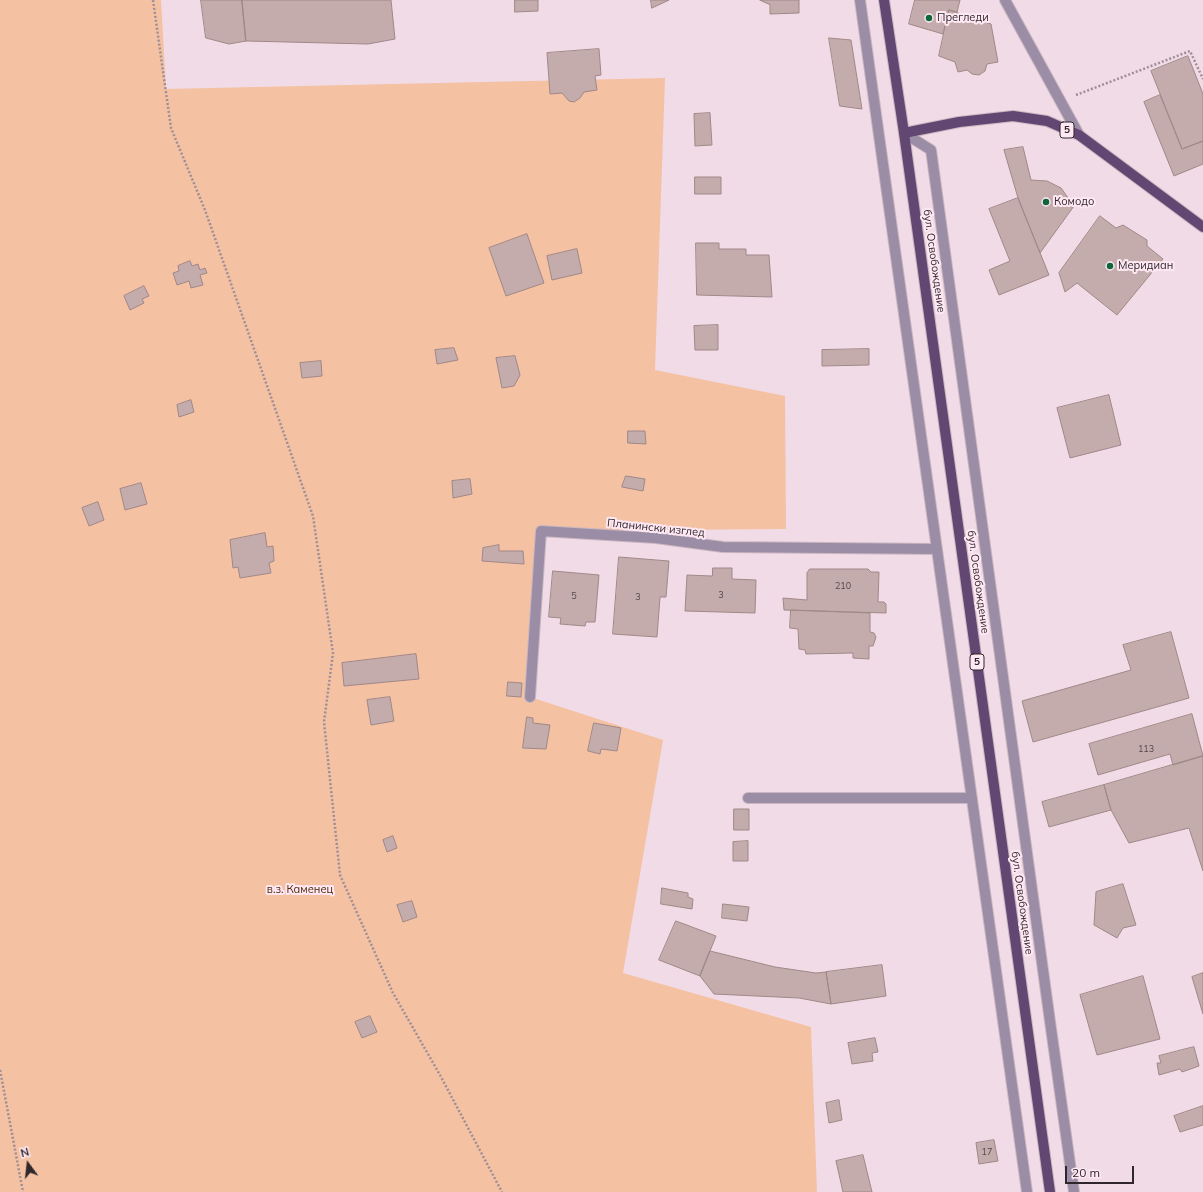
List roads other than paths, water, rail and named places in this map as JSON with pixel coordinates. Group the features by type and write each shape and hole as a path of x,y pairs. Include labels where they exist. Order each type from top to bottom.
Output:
{"main road":[{"name":"бул. Освобождение","path":"884,0 904,133 1050,1192"},
{"name":"5","path":"904,133 959,122 1013,116 1046,121 1079,135 1203,227"}],"street":[{"path":"860,0 936,549 1028,1192"},
{"path":"1005,0 1079,135"},
{"path":"904,133 931,150 988,583 1011,734 1074,1192"},
{"name":"Планински изглед","path":"530,697 541,531 656,538 723,547 936,549"},
{"path":"748,798 972,798"}],"place":[{"name":"Прегледи","path":"929,18"},
{"name":"Комодо","path":"1046,202"},
{"name":"Меридиан","path":"1110,266"}],"park label":[{"name":"в.з. Каменец","path":"300,890"}]}
